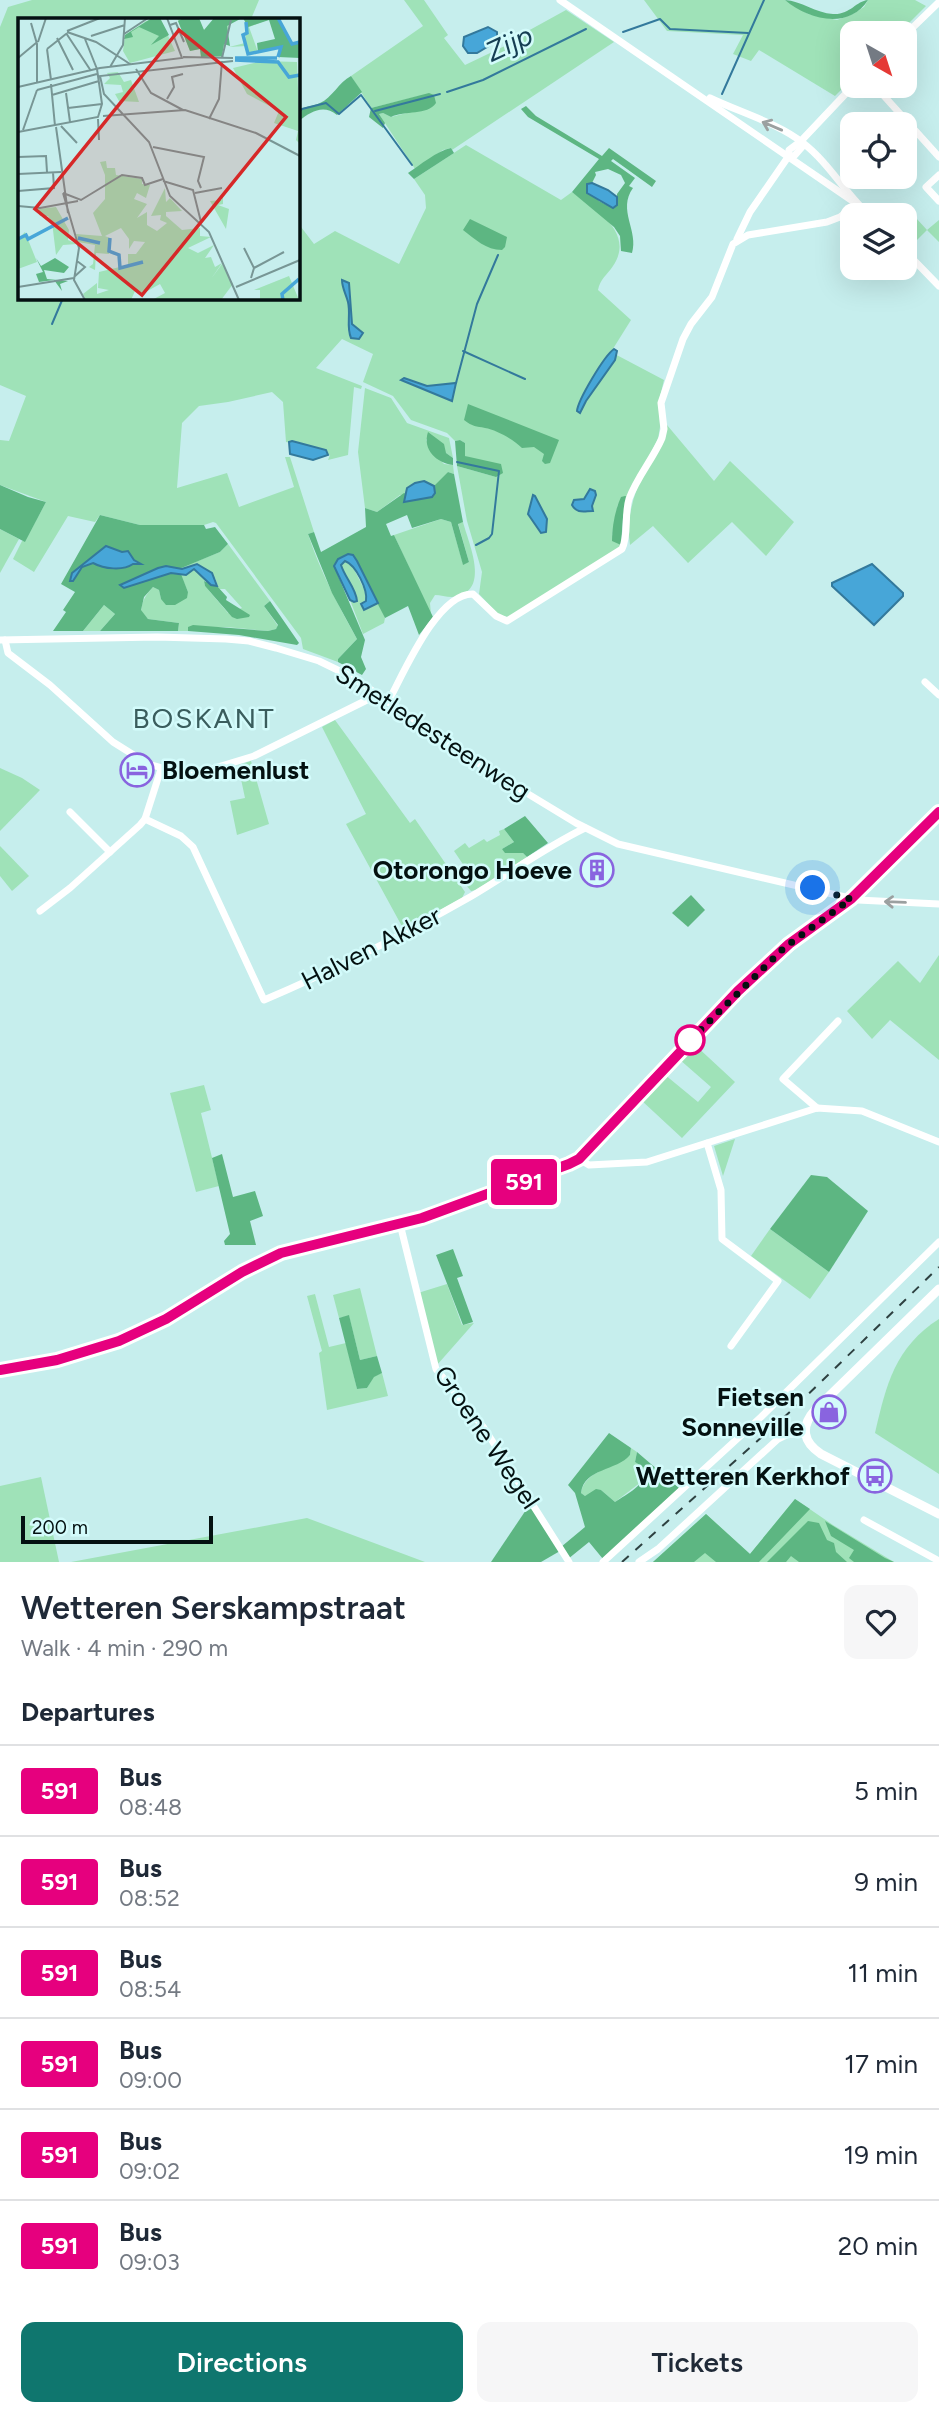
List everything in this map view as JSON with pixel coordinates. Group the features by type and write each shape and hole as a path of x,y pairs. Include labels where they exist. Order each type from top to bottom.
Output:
{"main road":[{"path":"939,1289 815,1410 806,1423 804,1434 810,1447 821,1454 939,1514"}],"street":[{"path":"560,0 856,203"},
{"path":"917,23 939,2"},
{"path":"688,88 801,141 817,154 856,203"},
{"path":"388,702 428,628 459,598 473,594 496,616 507,621 622,550 625,544 625,518 631,496 662,438 662,403 675,361 691,324 712,297 750,212 788,157 789,150 842,98"},
{"path":"886,98 939,157"},
{"path":"939,175 926,187 939,201"},
{"path":"736,240 748,235 827,222 840,217"},
{"path":"917,263 939,286"},
{"name":"Smetledesteenweg","path":"2,640 158,637 250,641 319,661 352,677 487,769 585,828 618,844 851,899 939,904"},
{"path":"2,640 8,653 50,685 97,729 161,769 194,773 254,756 377,695"},
{"path":"925,682 939,695"},
{"path":"40,911 145,819 161,769"},
{"path":"70,812 110,852"},
{"path":"0,1370 57,1360 119,1341 166,1319 242,1272 281,1253 400,1224 536,1178 579,1159 738,991 789,944 851,899 939,812"},
{"name":"Halven Akker","path":"145,819 181,836 193,847 264,1000 389,942 472,895 550,845 585,828"},
{"path":"817,1108 783,1079 838,1021"},
{"path":"579,1159 589,1165 647,1162 817,1108 862,1111 939,1142"},
{"path":"707,1143 721,1190 724,1243 778,1281 731,1346"},
{"name":"Groene Wegel","path":"400,1224 436,1369 484,1428 569,1562"},
{"path":"603,1562 770,1408 939,1242"},
{"path":"639,1562 658,1549 778,1439 788,1434 804,1434"},
{"path":"864,1520 939,1560"}],"green space":[{"path":"32,0 259,0 251,18 18,18 18,299 299,299 299,224 314,244 335,231 399,264 426,208 425,195 414,179 466,145 561,200 572,192 602,215 616,233 619,254 598,290 631,320 611,352 664,380 659,401 658,439 628,497 618,504 612,535 621,545 617,551 508,617 499,615 479,594 482,572 467,521 457,466 496,477 465,456 465,443 455,441 447,433 411,420 393,396 363,382 373,354 342,339 316,368 362,386 361,389 354,387 348,455 328,460 330,455 326,450 286,442 283,402 272,392 199,406 182,423 177,488 227,473 239,507 294,487 285,457 290,457 314,532 308,534 313,548 330,588 357,639 338,662 303,649 301,638 213,522 204,525 140,525 100,515 95,522 68,516 34,572 13,559 46,502 0,485 0,440 9,441 26,396 0,385 0,27 8,7"},
{"path":"404,0 424,0 448,35 444,38 465,65 515,41 517,37 566,10 614,42 452,150 443,150 415,169 379,114 391,117 414,111 419,96 371,108 351,76 423,26"},
{"path":"644,0 785,0 808,14 837,20 864,7 868,0 915,0 926,6 911,21 840,21 840,91 835,96 759,50 751,61 733,54 743,35 667,31"},
{"path":"785,0 821,12 839,14 868,0 850,15 828,19 805,13"},
{"path":"351,76 362,92 337,115 322,109 299,121 299,110 324,101"},
{"path":"429,93 434,95 436,103 427,110 391,117 379,114 385,123 383,128 369,117 371,108"},
{"path":"526,106 536,116 602,156 609,148 656,181 652,187 613,159 611,161 635,178 629,186 633,188 627,204 633,237 632,253 621,251 620,236 614,227 572,192 599,159 528,117 521,109","holes":["608,169 621,175 625,183 617,194 617,205 613,208 599,201 587,184 592,183 595,172"]},
{"path":"451,148 454,153 414,179 408,173 434,155"},
{"path":"470,219 507,237 505,247 502,250 491,248 463,230"},
{"path":"917,219 927,230 917,240"},
{"path":"939,220 939,242 927,230"},
{"path":"365,388 391,398 407,423 449,438 453,458 426,439 429,448 444,464 453,465 454,474 448,472 435,493 400,495 377,512 365,508 358,452"},
{"path":"468,404 559,440 550,463 545,464 542,461 544,454 534,447 522,448 500,433 464,420"},
{"path":"667,425 714,481 730,461 794,522 766,556 732,522 688,563 653,526 630,545 630,513 634,498"},
{"path":"428,432 444,444 446,453 453,458 453,465 442,462 432,454 427,444"},
{"path":"455,441 465,443 465,456 501,464 503,473 496,477 457,466"},
{"path":"448,472 454,474 463,522 458,524 469,562 463,565 451,522 441,519 412,528 407,515 386,524 391,536 394,535 433,617 419,635 408,606 385,618 353,556 334,566 365,640 361,657 366,669 362,675 338,662 357,639 332,593 308,534 314,532 321,552 366,527 365,508 377,512 404,493 410,496 435,493 434,486"},
{"path":"0,485 46,502 25,542 0,529"},
{"path":"621,497 628,497 621,545 612,541 619,502"},
{"path":"100,515 140,525 204,525 206,529 215,527 228,544 220,552 179,569 188,592 187,598 175,605 166,605 159,590 153,587 144,597 141,610 148,619 179,623 178,631 100,631 115,614 104,605 83,631 53,631 75,592 61,584"},
{"path":"441,519 451,522 463,564 469,562 458,523 463,522 473,555 475,578 464,594 452,597 435,595 430,603 431,615 394,535"},
{"path":"0,529 19,539 0,573"},
{"path":"228,544 270,601 264,606 278,626 276,629 268,631 188,627 188,631 178,631 179,623 148,619 141,611 145,598 153,587 159,590 161,599 188,592 178,569 220,552","holes":["195,565 215,578 219,589 225,589 242,608 228,613 205,586 204,581 208,581 194,569"]},
{"path":"345,561 351,563 367,595 363,610 378,603 385,618 384,623 363,634 350,600 357,601 356,597 341,565"},
{"path":"204,581 217,586 227,597 226,600 250,615 249,617 232,617 205,586"},
{"path":"270,601 299,643 297,645 239,635 188,631 188,627 193,625 268,631 276,629 278,625 264,606"},
{"path":"104,605 115,614 100,631 83,631"},
{"path":"335,720 410,823 415,819 465,892 462,898 404,930 346,824 366,814 322,727"},
{"path":"251,761 269,824 237,835 230,801 245,798 238,765"},
{"path":"0,768 40,790 0,831"},
{"path":"525,816 548,843 527,857 523,853 505,853 502,849 514,842 504,829"},
{"path":"504,829 514,842 502,849 523,853 527,857 471,891 465,884 473,879 454,851 465,843 469,848 484,839 487,842 500,835 499,831"},
{"path":"0,846 29,876 12,891 0,876"},
{"path":"691,895 705,910 688,927 672,913"},
{"path":"939,955 939,1060 890,1020 872,1039 847,1011 898,961 920,983"},
{"path":"694,1044 735,1082 682,1138 641,1100 664,1074 698,1102 711,1087 679,1059"},
{"path":"204,1085 211,1110 201,1113 219,1186 196,1192 170,1093"},
{"path":"735,1139 723,1176 714,1146"},
{"path":"222,1154 233,1197 255,1191 263,1216 250,1221 256,1245 225,1245 224,1241 230,1234 212,1158"},
{"path":"811,1175 827,1177 868,1211 829,1272 770,1229"},
{"path":"770,1229 829,1272 810,1299 751,1256"},
{"path":"453,1249 463,1276 457,1278 473,1322 463,1325 436,1255"},
{"path":"447,1284 462,1325 474,1323 437,1365 418,1293"},
{"path":"360,1288 377,1356 360,1360 349,1316 339,1318 333,1295"},
{"path":"315,1294 329,1347 346,1343 357,1389 367,1388 374,1376 382,1373 388,1396 327,1410 319,1353 322,1351 307,1296"},
{"path":"349,1315 360,1360 377,1356 382,1373 374,1377 367,1388 357,1389 339,1318"},
{"path":"939,1319 939,1474 875,1433 888,1383 902,1355 924,1330"},
{"path":"609,1433 631,1448 630,1455 594,1474 583,1485 581,1493 585,1496 596,1489 601,1490 615,1502 630,1492 645,1475 646,1469 635,1462 637,1452 679,1488 603,1559 589,1542 568,1559 561,1547 585,1527 575,1493 568,1485"},
{"path":"631,1448 637,1452 635,1462 646,1469 645,1479 615,1502 601,1490 585,1496 581,1493 588,1479 630,1455"},
{"path":"41,1477 59,1562 0,1562 0,1486"},
{"path":"795,1499 894,1562 653,1562 706,1514 750,1554"},
{"path":"795,1499 810,1509 759,1562 716,1562 705,1553 694,1562 653,1562 706,1514 750,1554"},
{"path":"530,1504 560,1551 541,1562 491,1562"},
{"path":"307,1518 425,1562 71,1562"},
{"path":"808,1521 819,1523 827,1540 834,1543 836,1552 847,1562 799,1562 791,1556 786,1562 767,1562"},
{"path":"825,1521 894,1562 854,1562 849,1558 854,1550 831,1536"}],"water":[{"path":"488,27 497,32 497,41 477,53 468,53 463,46 464,37"},
{"path":"592,183 617,197 617,205 613,208 587,193 587,184"},
{"path":"342,280 349,283 352,324 363,333 359,339 351,338 349,307"},
{"path":"614,349 617,351 615,360 580,413 577,411 578,405 587,388"},
{"path":"404,378 427,386 456,383 452,401 401,380"},
{"path":"289,442 326,450 328,455 313,460 290,454"},
{"path":"424,481 434,486 435,493 432,497 404,502 407,488"},
{"path":"590,489 595,491 596,495 593,511 576,510 572,505 574,500 584,499"},
{"path":"533,495 547,519 546,532 541,533 528,514"},
{"path":"106,546 122,552 128,551 134,560 141,564 113,568 93,563 82,567 73,581 70,581 72,573"},
{"path":"348,554 353,555 357,561 378,603 364,610 361,604 366,601 366,596 357,573 345,561 341,565 355,592 357,601 354,602 350,600 334,566 338,559"},
{"path":"197,564 212,573 217,586 211,585 194,569 186,575 171,573 124,588 120,585 158,568 166,566 182,569"},
{"path":"872,564 903,593 874,625 832,586 832,583"}],"waterway":[{"name":"Zijp","path":"722,94 764,0"},
{"name":"Zijp","path":"623,32 660,19 670,29 748,33"},
{"name":"Zijp","path":"447,92 483,80 586,29"},
{"name":"Zijp","path":"375,111 440,94"},
{"path":"299,112 326,103 339,114 361,95 412,165"},
{"path":"456,383 477,304 498,255"},
{"path":"52,324 63,299"},
{"path":"463,351 525,379"},
{"path":"457,462 499,471 492,534 476,545"}],"railway":[{"path":"622,1562 791,1411 939,1267"}],"bus line":[{"name":"591","path":"0,1370 57,1360 144,1331 270,1257 323,1241 422,1218 536,1178 579,1159 738,991 789,944 851,899 939,812"}],"place":[{"name":"Bloemenlust","path":"137,770"},
{"name":"Otorongo Hoeve","path":"597,870"},
{"name":"Fietsen Sonneville","path":"829,1412"},
{"name":"Wetteren Kerkhof","path":"875,1476"}],"district":[{"name":"BOSKANT","path":"204,718"}],"route":[{"path":"690,1040 682,1048 785,947 851,899 813,888"}]}
